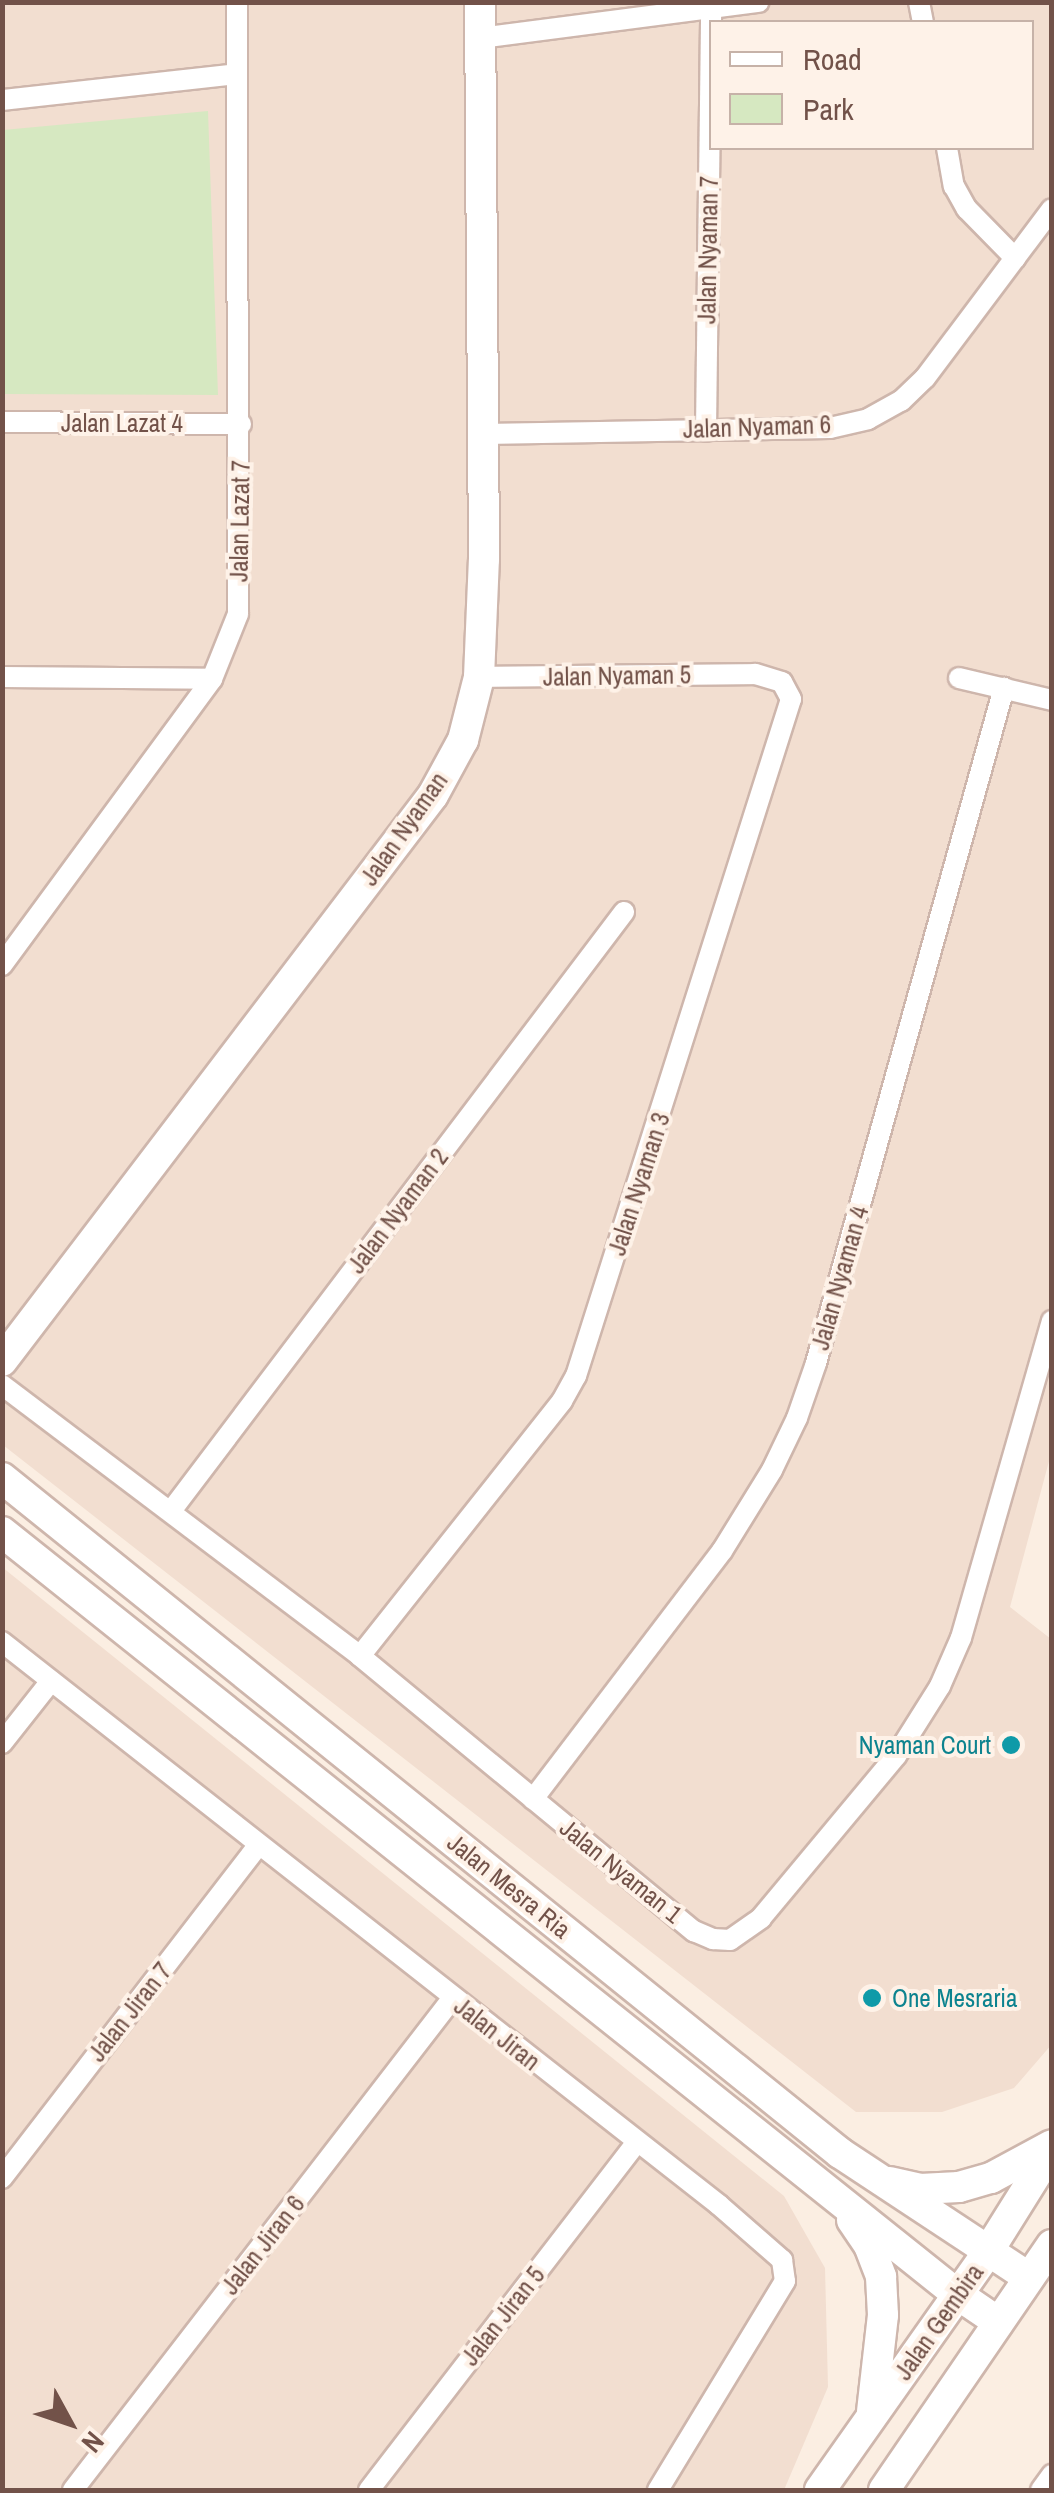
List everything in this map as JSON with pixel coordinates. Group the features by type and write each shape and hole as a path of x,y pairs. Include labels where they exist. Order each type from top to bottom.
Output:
{"main road":[{"name":"Jalan Nyaman","path":"2,1361 433,795 464,740 479,677 484,434 480,2"},
{"name":"Jalan Mesra Ria","path":"2,1478 783,2108 878,2179 1028,2278"},
{"name":"Jalan Mesra Ria","path":"2,1532 957,2294 998,2322"},
{"path":"878,2179 920,2188 959,2187 991,2178 1052,2147"},
{"name":"Jalan Gembira","path":"820,2490 987,2253 1052,2147"},
{"path":"839,2200 869,2246 881,2277 883,2314 871,2419"},
{"name":"Jalan Gembira","path":"884,2490 1052,2245"}],"street":[{"name":"Jalan Lazat 7","path":"2,965 212,679 238,614 241,424 237,2"},
{"path":"480,38 759,2"},
{"name":"Jalan Nyaman 7","path":"711,9 711,20"},
{"path":"2,100 236,74"},
{"name":"Jalan Nyaman 7","path":"706,430 709,150"},
{"path":"946,150 954,186 967,209 1015,258"},
{"name":"Jalan Nyaman 6","path":"484,434 830,428 868,419 902,401 925,378 1052,209"},
{"name":"Jalan Lazat 4","path":"2,422 241,424"},
{"name":"Jalan Nyaman 5","path":"479,677 755,674"},
{"name":"Jalan Nyaman 3","path":"360,1656 562,1401 585,1355 791,699 782,682 755,674"},
{"path":"2,677 212,679"},
{"path":"959,678 1052,700"},
{"name":"Jalan Nyaman 4","path":"533,1799 722,1550 772,1470 797,1418 816,1363 1004,688"},
{"name":"Jalan Nyaman 2","path":"171,1510 624,912"},
{"name":"Jalan Nyaman 1","path":"2,1385 360,1656 694,1931 713,1939 730,1940 748,1930 896,1756 940,1686 961,1638 1052,1320"},
{"name":"Jalan Jiran","path":"2,1642 771,2248 787,2270 785,2280 658,2490"},
{"path":"2,1743 51,1681"},
{"name":"Jalan Jiran 7","path":"2,2178 258,1846"},
{"name":"Jalan Jiran 6","path":"74,2490 452,1998"},
{"name":"Jalan Jiran 5","path":"369,2490 637,2142"},
{"path":"1041,2490 1052,2475"}],"shaded area":[{"path":"2,3 1051,3 1052,1450 1010,1607 1051,1639 1052,2044 1014,2088 942,2112 856,2112 3,1445"},
{"path":"2,1567 784,2196 825,2268 828,2387 784,2490 3,2490"}],"green space":[{"path":"208,111 218,395 3,394 3,130"}],"place":[{"name":"Nyaman Court","path":"1011,1745"},
{"name":"One Mesraria","path":"872,1998"}]}
